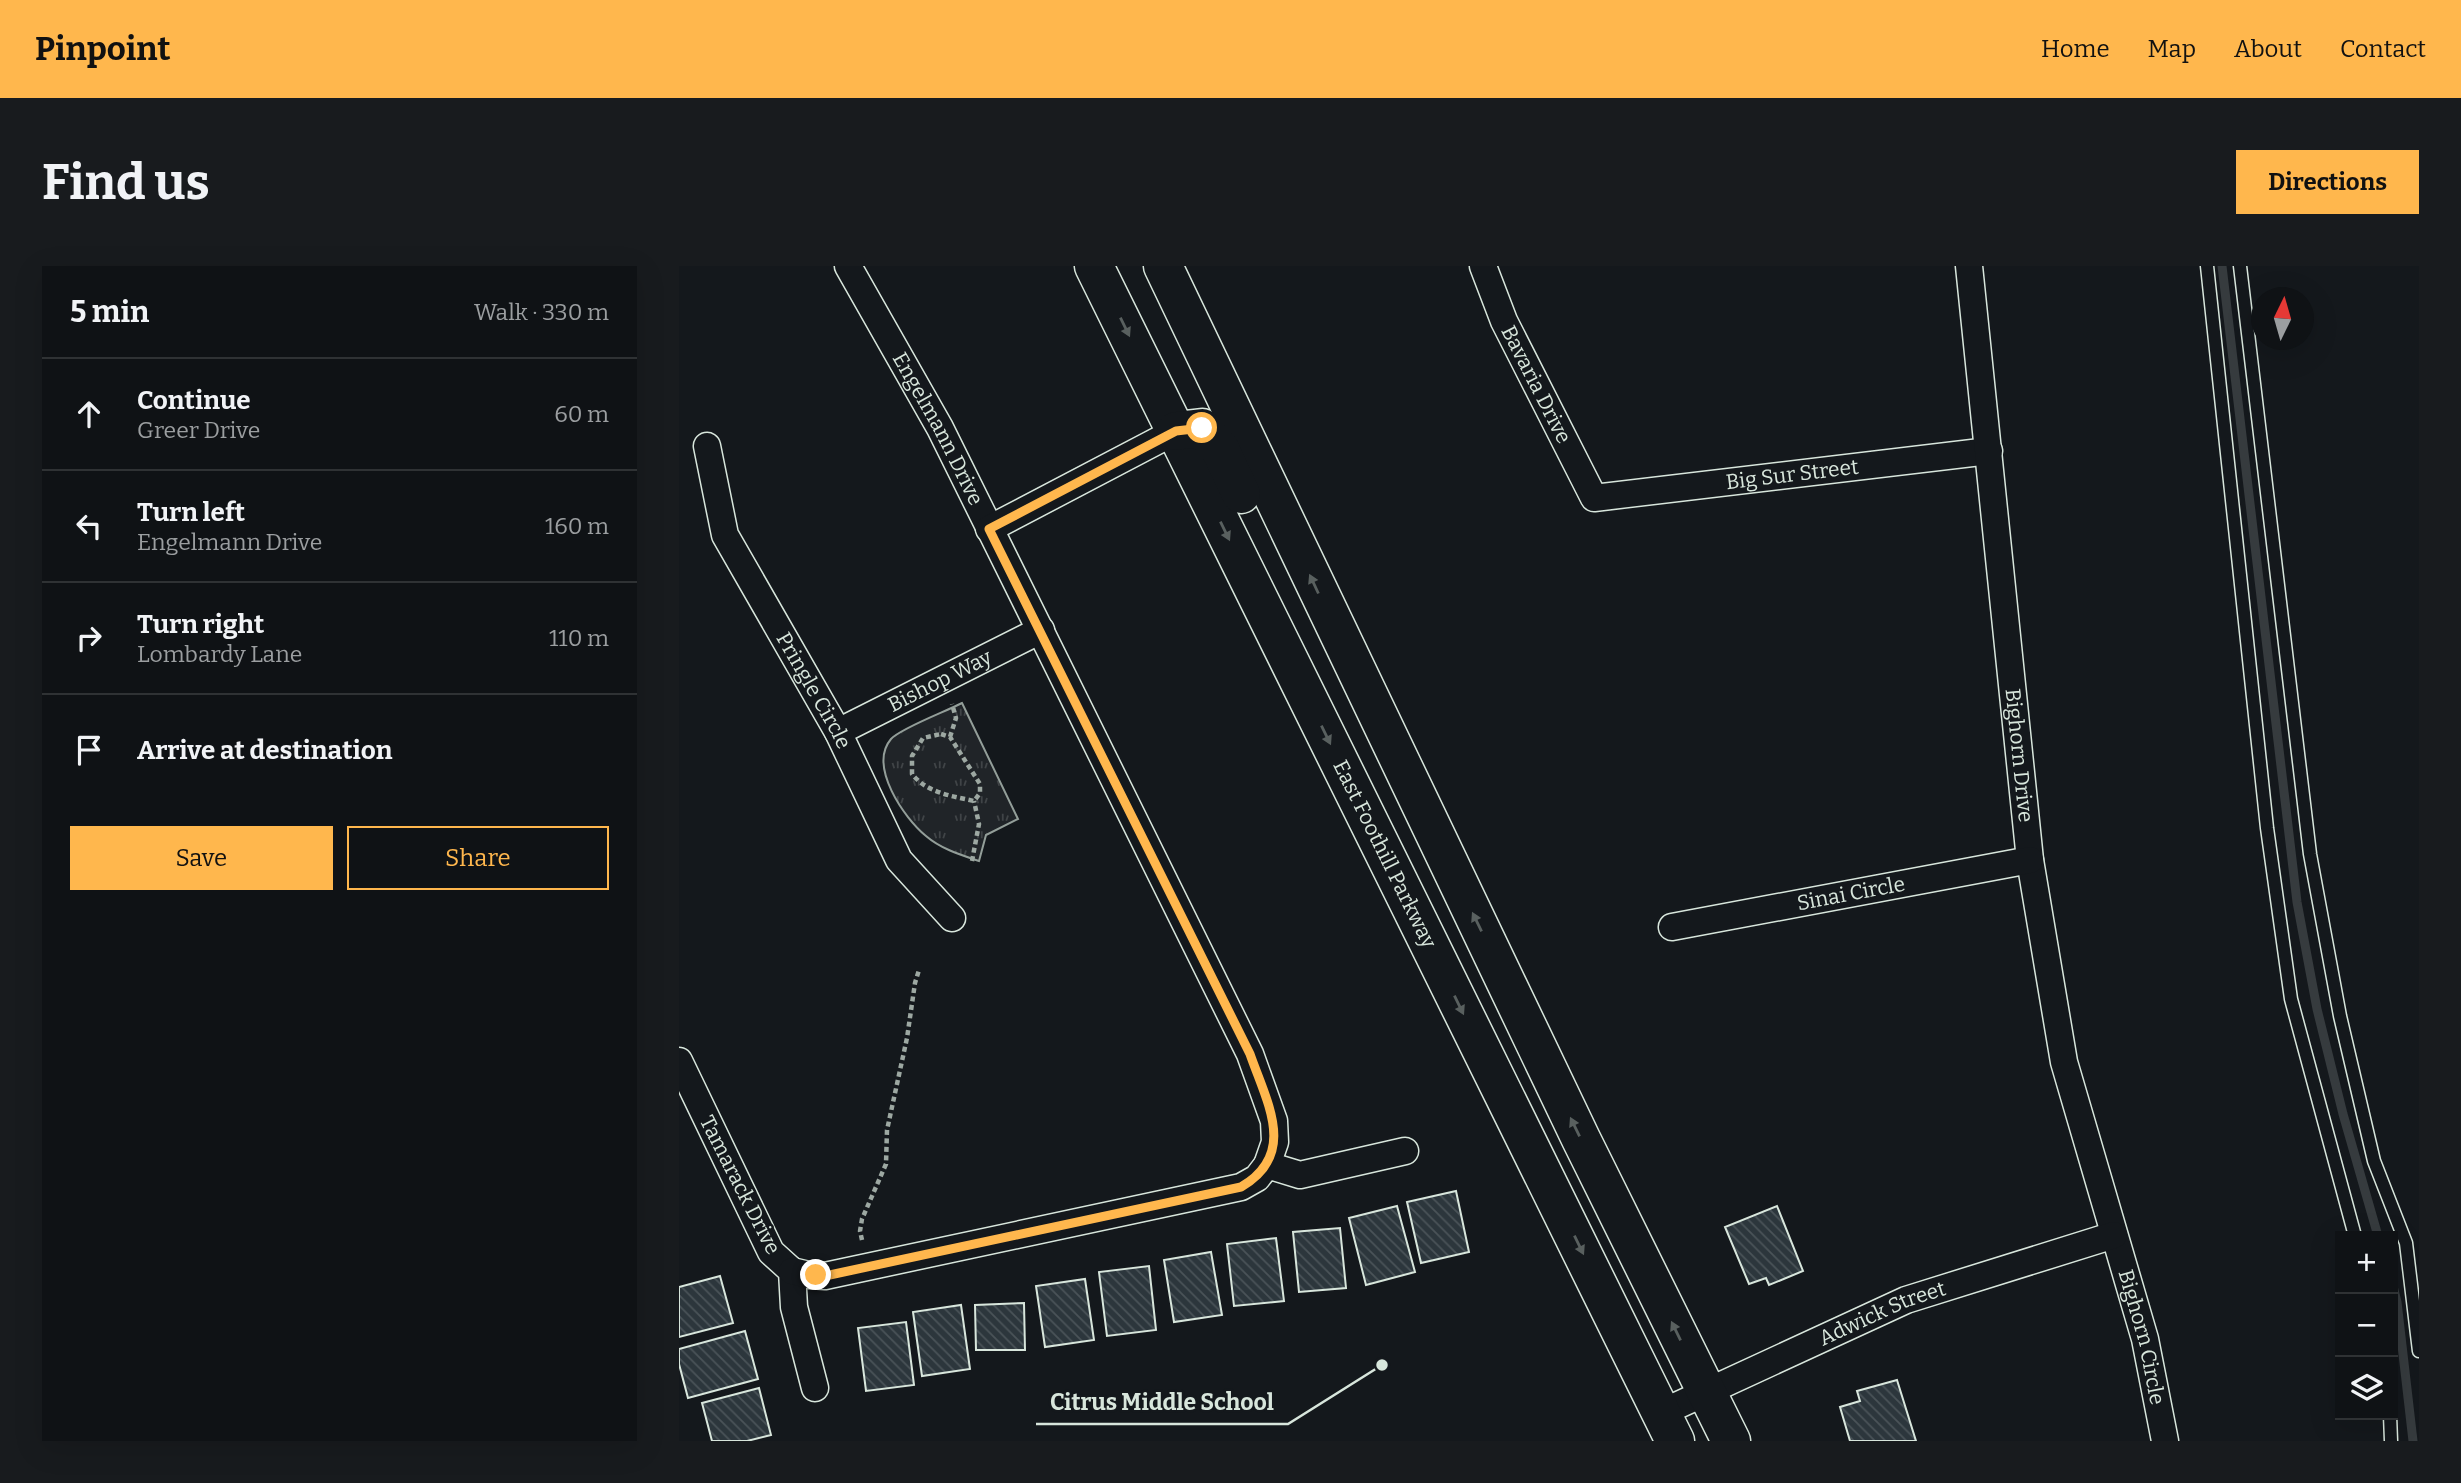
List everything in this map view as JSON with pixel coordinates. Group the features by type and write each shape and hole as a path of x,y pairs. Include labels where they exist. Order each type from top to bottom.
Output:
{"main road":[{"name":"East Foothill Parkway","path":"1094,266 1668,1427"},
{"path":"1163,266 1581,1139 1731,1441"},
{"path":"1176,431 1202,428 1220,449 1294,604 1381,725"}],"street":[{"name":"Engelmann Drive","path":"848,266 940,428 1250,1054 1274,1121 1275,1142 1267,1165"},
{"name":"Bavaria Drive","path":"1483,266 1504,321 1594,498"},
{"name":"Bighorn Drive","path":"1969,266 2030,860 2064,1062 2114,1235"},
{"path":"989,529 1176,431"},
{"name":"Pringle Circle","path":"708,446 725,535 838,732 899,860 953,918"},
{"name":"Big Sur Street","path":"1594,498 1989,451"},
{"name":"Bishop Way","path":"838,732 1041,629"},
{"name":"Sinai Circle","path":"1672,927 2030,860"},
{"name":"Tamarack Drive","path":"679,1061 771,1252 792,1271 794,1307 815,1388"},
{"path":"792,1271 825,1276 1241,1187 1257,1178 1267,1165 1300,1175 1405,1151"},
{"name":"Adwick Street","path":"1668,1427 1706,1392 1906,1300 2114,1235"},
{"name":"Bighorn Circle","path":"2114,1235 2145,1339 2165,1441"}],"lane":[{"path":"2207,266 2267,828 2291,999 2354,1231"},
{"path":"2240,266 2310,854 2340,1016 2374,1161 2406,1243 2419,1351"},
{"path":"2390,1420 2391,1441"}],"path":[{"path":"950,737 956,718 951,703"},
{"path":"941,734 950,737 981,784 978,797 974,801 941,793 917,780 912,774 912,756 923,738 941,734"},
{"path":"972,861 979,824 974,801"},
{"path":"862,1241 862,1219 885,1164 887,1130 919,970"}],"green space":[{"path":"962,703 1018,819 986,835 979,861 938,845 917,828 899,805 886,777 884,763 885,750 896,735"}],"building":[{"path":"1456,1191 1469,1252 1421,1263 1407,1202"},
{"path":"1397,1206 1415,1272 1366,1285 1349,1218"},
{"path":"1777,1206 1803,1271 1769,1285 1766,1278 1749,1284 1725,1227"},
{"path":"1340,1228 1346,1288 1299,1292 1293,1232"},
{"path":"1276,1238 1284,1301 1234,1306 1227,1244"},
{"path":"1211,1252 1222,1315 1174,1322 1164,1260"},
{"path":"1149,1266 1156,1330 1107,1336 1099,1272"},
{"path":"720,1276 733,1323 679,1337 679,1287"},
{"path":"1085,1279 1094,1340 1045,1347 1036,1286"},
{"path":"1024,1303 1025,1350 976,1350 975,1305"},
{"path":"961,1305 970,1369 922,1376 913,1312"},
{"path":"906,1322 914,1385 866,1391 858,1328"},
{"path":"745,1331 758,1379 688,1398 679,1364 679,1349"},
{"path":"1897,1380 1916,1441 1850,1441 1840,1407 1860,1401 1857,1391"},
{"path":"759,1388 771,1435 747,1441 712,1441 702,1403"}],"waterway":[{"path":"2222,266 2297,902 2317,1009 2377,1231"},
{"path":"2395,1294 2413,1441"}],"place":[{"name":"Citrus Middle School","path":"1382,1365"}],"route":[{"path":"816,1275 825,1276 1241,1187 1257,1178 1267,1165 1275,1142 1274,1121 1250,1054 989,529 1176,431 1202,428"}]}
